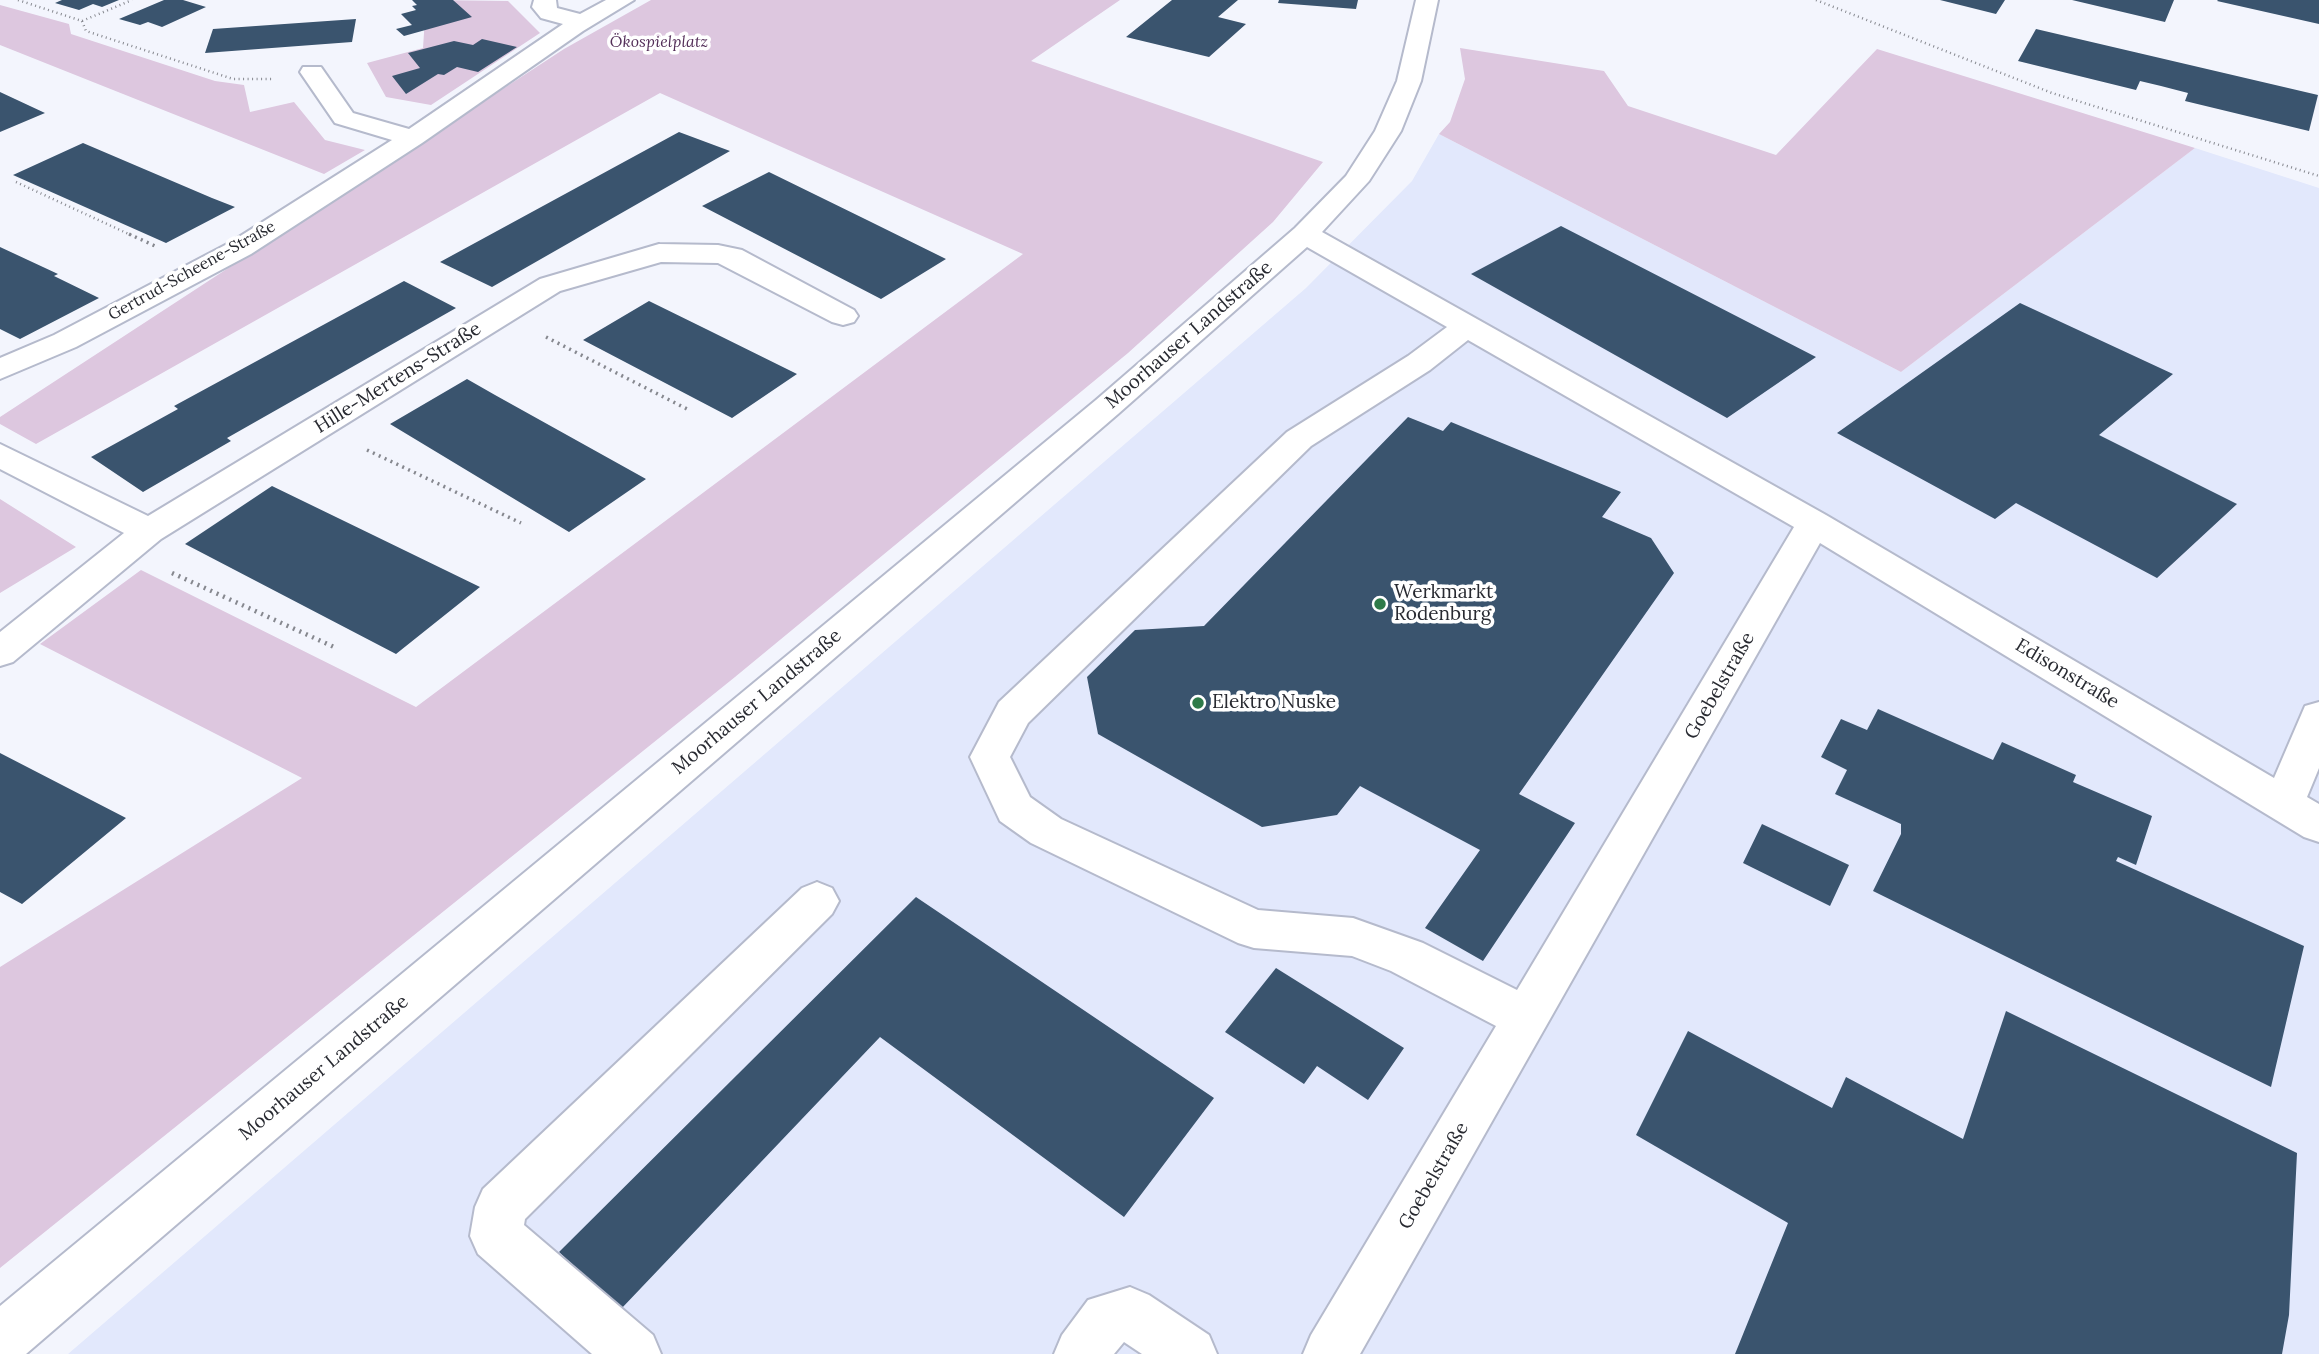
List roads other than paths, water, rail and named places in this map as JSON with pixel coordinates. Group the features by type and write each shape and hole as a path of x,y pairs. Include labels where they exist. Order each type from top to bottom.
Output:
{"street":[{"path":"545,0 543,7 549,13 583,22"},
{"name":"Gertrud-Scheene-Straße","path":"0,370 65,341 241,248 413,138 583,22 623,0"},
{"name":"Moorhauser Landstraße","path":"0,1341 1097,416 1305,234 1356,181 1388,131 1409,81 1427,0"},
{"path":"312,72 344,118 413,138"},
{"path":"1305,234 1814,523"},
{"name":"Hille-Mertens-Straße","path":"0,652 137,541 550,285 659,253 732,256 843,316"},
{"path":"1467,326 1419,363 1299,439 1013,713 990,757 1015,809 1046,831 1254,929 1353,937 1407,957 1526,1018"},
{"path":"0,454 137,541"},
{"name":"Edisonstraße","path":"1814,523 2319,825"},
{"name":"Goebelstraße","path":"1330,1354 1814,523"},
{"path":"2284,804 2319,717"},
{"path":"634,1354 496,1236 501,1207 817,901"},
{"path":"1081,1354 1107,1319 1130,1314 1190,1354"}],"place":[{"name":"Werkmarkt Rodenburg","path":"1380,604"},
{"name":"Elektro Nuske","path":"1198,703"}],"park label":[{"name":"Ökospielplatz","path":"659,42"}]}
